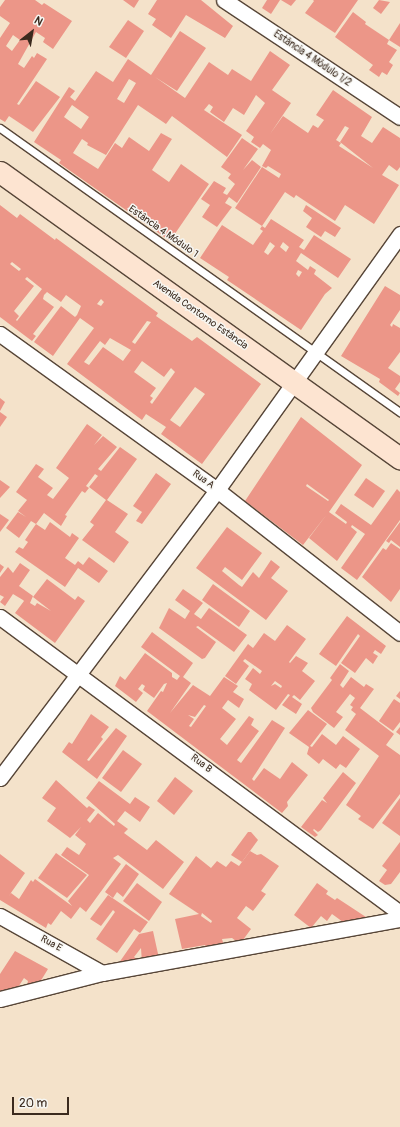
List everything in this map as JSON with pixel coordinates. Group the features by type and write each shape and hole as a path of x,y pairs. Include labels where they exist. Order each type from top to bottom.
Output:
{"street":[{"name":"Estância 4 Módulo 1/2","path":"224,0 400,117"},
{"name":"Avenida Contorno Estância","path":"0,172 400,458"},
{"path":"0,778 80,674 217,490 400,234"},
{"name":"Rua A","path":"0,334 217,490 400,632"},
{"name":"Rua B","path":"0,617 80,674 398,910"},
{"path":"0,999 102,973 398,910"},
{"name":"Rua E","path":"0,916 102,973"}],"lane":[{"name":"Estância 4 Módulo 1","path":"0,128 400,412"}],"building":[{"path":"5,0 35,0 42,5 44,3 72,21 53,49 43,42 45,38 36,32 18,64 24,68 32,56 34,58 37,53 47,59 17,104 19,105 36,81 60,97 33,132 9,116 5,122 0,119 0,38 10,23 0,16 0,7","holes":["13,35 20,40 12,51 6,46"]},
{"path":"123,0 139,0 134,8"},
{"path":"157,0 201,0 233,26 225,38 186,15 171,38 152,25 156,19 148,14"},
{"path":"267,0 280,0 271,14 262,8"},
{"path":"281,0 296,0 291,6"},
{"path":"313,0 358,0 335,33 305,13 314,1"},
{"path":"379,0 390,2 381,14 373,8"},
{"path":"353,12 366,22 365,24 389,40 387,44 397,50 389,62 393,65 387,75 382,72 379,77 369,70 373,65 335,37"},
{"path":"128,20 144,31 126,58 109,47"},
{"path":"400,23 400,47 389,40"},
{"path":"180,31 206,48 177,91 155,77 185,98 209,62 228,75 232,69 251,81 270,51 290,65 272,90 291,103 270,134 283,116 308,133 313,125 318,128 324,120 316,115 333,90 372,117 361,136 372,143 383,127 400,138 400,167 397,171 389,165 382,175 399,185 374,224 345,205 335,221 296,195 294,198 285,192 262,226 235,208 262,167 279,178 281,174 268,166 266,168 262,166 271,150 263,144 260,148 251,142 254,137 246,131 265,103 256,95 244,115 233,108 224,122 210,112 213,107 209,104 204,110 242,135 227,157 172,116 166,124 138,105 106,155 87,145 88,143 82,139 73,153 98,169 115,143 122,148 129,137 149,151 161,133 172,139 152,170 169,182 181,164 209,184 170,241 59,163 61,160 34,142 69,87 75,91 70,97 75,101 96,71 113,82 128,59 151,75","holes":["129,79 136,83 124,103 117,99","72,105 89,117 81,129 64,117","345,126 349,128 340,142 373,168 339,146 341,143 336,140"]},
{"path":"242,138 258,149 243,170 252,160 261,167 237,203 229,197 225,203 232,207 217,227 202,217 210,205 201,199 214,181 226,188 223,193 227,195 235,184 228,178 231,174 221,167"},
{"path":"0,205 17,218 20,214 55,240 56,238 158,313 156,316 192,341 197,337 261,384 202,464 161,434 166,427 146,414 142,420 67,364 94,328 80,318 53,356 34,342 61,306 75,317 77,315 81,306 66,295 61,302 47,292 44,295 43,299 54,307 33,334 36,336 32,341 0,317","holes":["12,262 21,269 19,271 10,264","27,277 42,289 17,321 16,320 19,316 14,311 34,286 25,279","101,299 104,302 101,306 97,304","147,321 151,322 135,344 132,342","110,338 131,350 123,361 103,347 89,365 84,362 100,341 105,345","142,361 164,377 171,368 175,372 152,404 150,402 153,398 150,396 156,388 134,372","195,387 205,394 180,427 170,420"]},
{"path":"306,205 341,228 335,237 325,231 321,237 306,227 312,218 303,211"},
{"path":"271,219 304,240 299,247 304,250 314,235 351,259 338,278 301,253 296,261 308,270 310,266 316,270 314,274 332,288 325,294 301,330 227,280 229,277 200,258 222,225 253,245 263,231 260,229 262,226 265,228","holes":["270,242 275,246 268,255 264,252","283,242 289,247 286,252 280,247","298,270 302,272 299,277 296,274"]},
{"path":"385,286 400,295 400,310 390,325 392,327 393,324 400,328 400,352 388,368 400,376 400,382 395,389 400,393 398,396 379,382 380,379 341,356"},
{"path":"0,398 5,402 0,411"},
{"path":"0,412 7,417 0,427"},
{"path":"301,417 362,465 329,512 346,524 347,522 335,513 341,504 371,525 397,489 400,492 400,520 357,580 341,568 365,534 352,525 351,527 357,532 337,561 309,538 327,514 303,545 245,501","holes":["307,484 329,500 328,501 306,486"]},
{"path":"87,424 102,435 94,445 103,436 117,447 98,469 101,471 120,447 137,459 107,500 128,514 115,532 129,542 114,563 82,540 94,525 90,522 106,500 89,487 98,476 95,474 86,486 89,488 85,493 82,491 65,515 67,516 61,526 44,513 36,524 31,521 19,538 6,528 18,512 26,517 18,511 27,500 16,492 36,464 44,469 38,477 53,488 47,495 53,499 69,478 56,468"},
{"path":"156,473 171,484 142,524 136,521 142,512 133,506"},
{"path":"366,478 385,491 373,508 354,495"},
{"path":"0,480 10,487 0,498"},
{"path":"0,514 9,520 0,532"},
{"path":"50,522 70,537 72,533 79,538 65,558 75,565 78,561 83,565 89,557 108,571 99,583 78,568 65,587 15,552 19,547 23,549 28,542 25,540 36,524 45,530"},
{"path":"400,522 400,547 391,540 389,543 386,541"},
{"path":"227,527 262,553 242,580 225,567 222,571 239,585 242,587 253,572 259,578 271,560 280,567 271,578 288,591 266,620 196,568"},
{"path":"391,543 400,549 400,589 391,602 362,577 383,548 386,550"},
{"path":"20,563 30,570 19,586 33,596 30,603 35,606 37,603 51,611 33,597 47,579 75,600 78,596 85,601 55,643 15,613 24,601 23,600 13,594 5,606 0,602 4,597 0,595 0,577 8,567 13,573"},
{"path":"0,564 4,567 0,573"},
{"path":"213,584 250,611 239,627 202,600"},
{"path":"183,589 203,603 194,614 201,619 209,608 247,635 234,652 198,626 196,627 216,642 205,658 202,659 159,628 169,608 185,619 190,611 175,600"},
{"path":"347,616 386,646 381,654 375,650 373,653 378,656 373,664 366,658 355,673 341,663 360,636 358,634 336,666 319,654"},
{"path":"287,625 306,639 289,662 290,663 296,656 308,663 302,671 315,681 300,700 294,695 292,697 302,704 296,714 282,705 290,695 288,694 276,710 249,690 252,684 245,679 253,668 260,674 262,671 245,659 243,661 249,666 236,684 225,676 248,644 253,648 264,633 275,641","holes":["275,681 282,686 281,688 275,684 271,686"]},
{"path":"152,632 193,663 183,677 191,683 170,713 193,685 210,696 224,677 238,686 233,692 244,699 239,708 228,700 222,708 236,719 220,739 227,745 249,716 254,719 251,725 259,731 237,760 241,763 272,720 285,728 252,779 254,781 264,768 280,779 292,762 308,775 287,802 288,806 282,813 147,711 161,691 163,692 167,683 164,684 154,698 143,690 145,686 142,684 138,689 143,693 136,702 115,686 120,676 125,680 145,653 172,673 172,677 177,680 180,676 141,647","holes":["204,705 206,706 191,727 189,726 194,719 188,715 195,717"]},
{"path":"340,664 349,671 340,685 343,688 351,677 364,687 366,684 374,689 360,708 394,734 386,745 400,755 400,794 373,829 358,819 361,816 346,805 379,756 345,730 356,714 351,710 353,707 350,705 355,698 350,694 336,712 343,717 334,728 313,712 311,708 332,680 330,678"},
{"path":"400,691 400,699 396,696"},
{"path":"394,699 400,703 400,722 393,731 379,721"},
{"path":"308,710 327,724 310,746 312,747 322,734 336,745 343,736 360,749 346,768 340,764 336,769 323,759 319,764 307,754 309,747 289,733"},
{"path":"91,714 109,727 101,737 103,739 87,760 89,761 116,728 127,736 97,779 62,752 69,742 72,744"},
{"path":"400,727 400,735 396,732"},
{"path":"123,750 142,764 121,792 102,778"},
{"path":"343,772 356,783 321,830 318,832 314,829 313,830 318,835 315,837 301,827 322,800 327,803 323,798"},
{"path":"175,777 193,791 174,815 157,801"},
{"path":"56,780 87,808 89,806 95,810 87,820 90,823 98,813 114,826 115,824 86,798 99,781 130,804 135,797 150,807 140,822 125,811 117,821 128,829 124,833 147,850 156,840 184,862 163,889 118,855 113,858 121,864 86,912 80,907 71,919 61,911 51,925 48,923 46,928 0,900 0,854 25,873 8,897 11,893 19,899 31,880 33,882 35,879 72,906 68,901 89,875 61,855 67,847 79,855 86,844 75,835 81,827 70,838 47,821 56,808 42,798"},
{"path":"400,798 400,836 382,823"},
{"path":"248,832 251,832 258,840 242,862 231,855"},
{"path":"400,842 400,872 391,884 385,885 379,881 387,870 382,866"},
{"path":"250,851 257,855 261,854 279,866 261,891 266,894 253,911 246,906 237,918 251,929 240,944 232,938 222,939 224,946 207,950 205,945 182,949 175,919 199,914 169,894 196,856 211,868 217,861 226,867 231,861 239,866","holes":["202,913 212,921 211,923 201,916"]},
{"path":"56,853 87,875 67,898 38,878"},
{"path":"126,864 139,874 123,897 117,892 113,898 105,892"},
{"path":"137,883 162,902 149,921 123,901"},
{"path":"317,883 328,891 326,894 335,900 337,898 369,919 343,922 332,914 327,921 321,916 311,928 294,915"},
{"path":"108,895 148,922 140,933 134,929 117,953 96,939 115,912 113,910 101,926 90,919"},
{"path":"153,931 160,963 114,970 139,934","holes":["141,948 142,963 134,957"]},
{"path":"15,951 48,969 40,982 26,989 28,981 24,978 15,992 0,994 0,974"}]}
